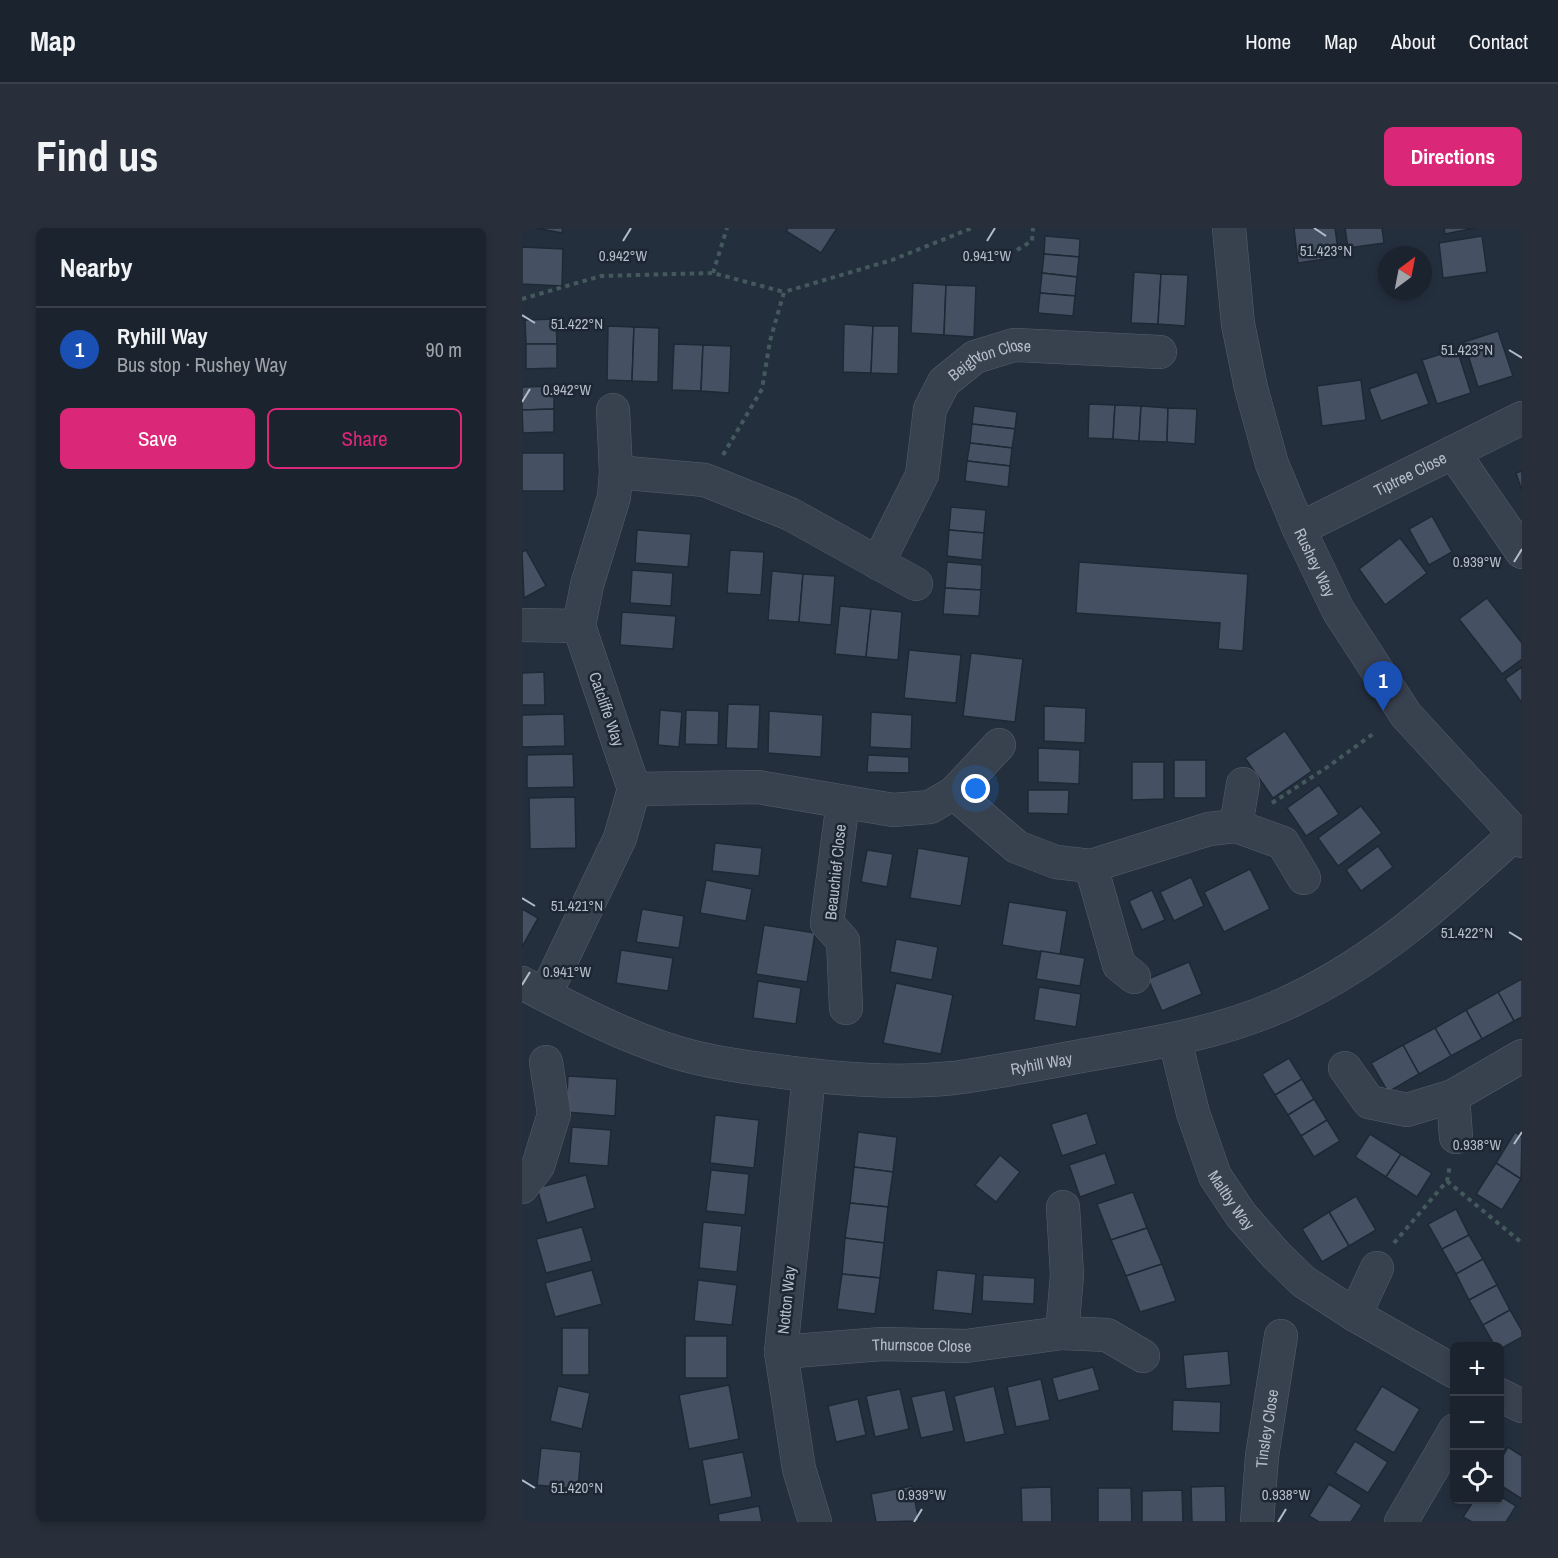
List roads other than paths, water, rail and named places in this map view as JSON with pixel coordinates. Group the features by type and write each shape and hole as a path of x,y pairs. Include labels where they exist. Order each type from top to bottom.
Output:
{"street":[{"name":"Rushey Way","path":"1228,228 1238,324 1251,388 1272,464 1299,529 1338,610 1406,715 1519,838"},
{"name":"Beighton Close","path":"878,563 922,475 930,409 944,382 975,357 1014,345 1160,352"},
{"name":"Catcliffe Way","path":"613,410 616,472 614,497 587,585 579,626 634,789"},
{"name":"Tiptree Close","path":"1299,529 1522,418"},
{"path":"1454,452 1522,552"},
{"path":"616,472 705,480 790,514 916,584"},
{"path":"522,625 579,626"},
{"name":"Beauchief Close","path":"634,789 758,787 893,810 930,807 954,793 999,745"},
{"path":"1236,826 1243,784"},
{"path":"534,989 620,838 634,789"},
{"path":"954,793 1017,847 1056,862 1091,866 1209,829 1236,826 1283,843 1304,878"},
{"name":"Beauchief Close","path":"843,802 827,923 843,941 846,1008"},
{"name":"Ryhill Way","path":"534,989 603,1025 676,1052 745,1067 879,1082 953,1078 1175,1040 1263,1014 1298,998 1375,954 1519,838"},
{"path":"1091,866 1119,965 1134,977"},
{"name":"Maltby Way","path":"1175,1040 1193,1113 1215,1176 1241,1215 1276,1255 1304,1282 1354,1315 1450,1369"},
{"path":"1345,1068 1369,1102 1407,1110 1453,1096 1522,1056"},
{"path":"522,1187 538,1166 554,1114 546,1062"},
{"name":"Notton Way","path":"809,1075 781,1352 799,1469 815,1522"},
{"path":"1453,1096 1456,1137"},
{"path":"1062,1333 1067,1275 1063,1207"},
{"path":"1354,1315 1377,1268"},
{"name":"Thurnscoe Close","path":"781,1352 882,1344 966,1346 1062,1333 1107,1335 1143,1356"},
{"name":"Tinsley Close","path":"1257,1522 1262,1456 1281,1336"},
{"path":"1502,1396 1522,1406"},
{"path":"1401,1522 1450,1439"}],"place":[{"name":"Ryhill Way","path":"1383,711"}]}
